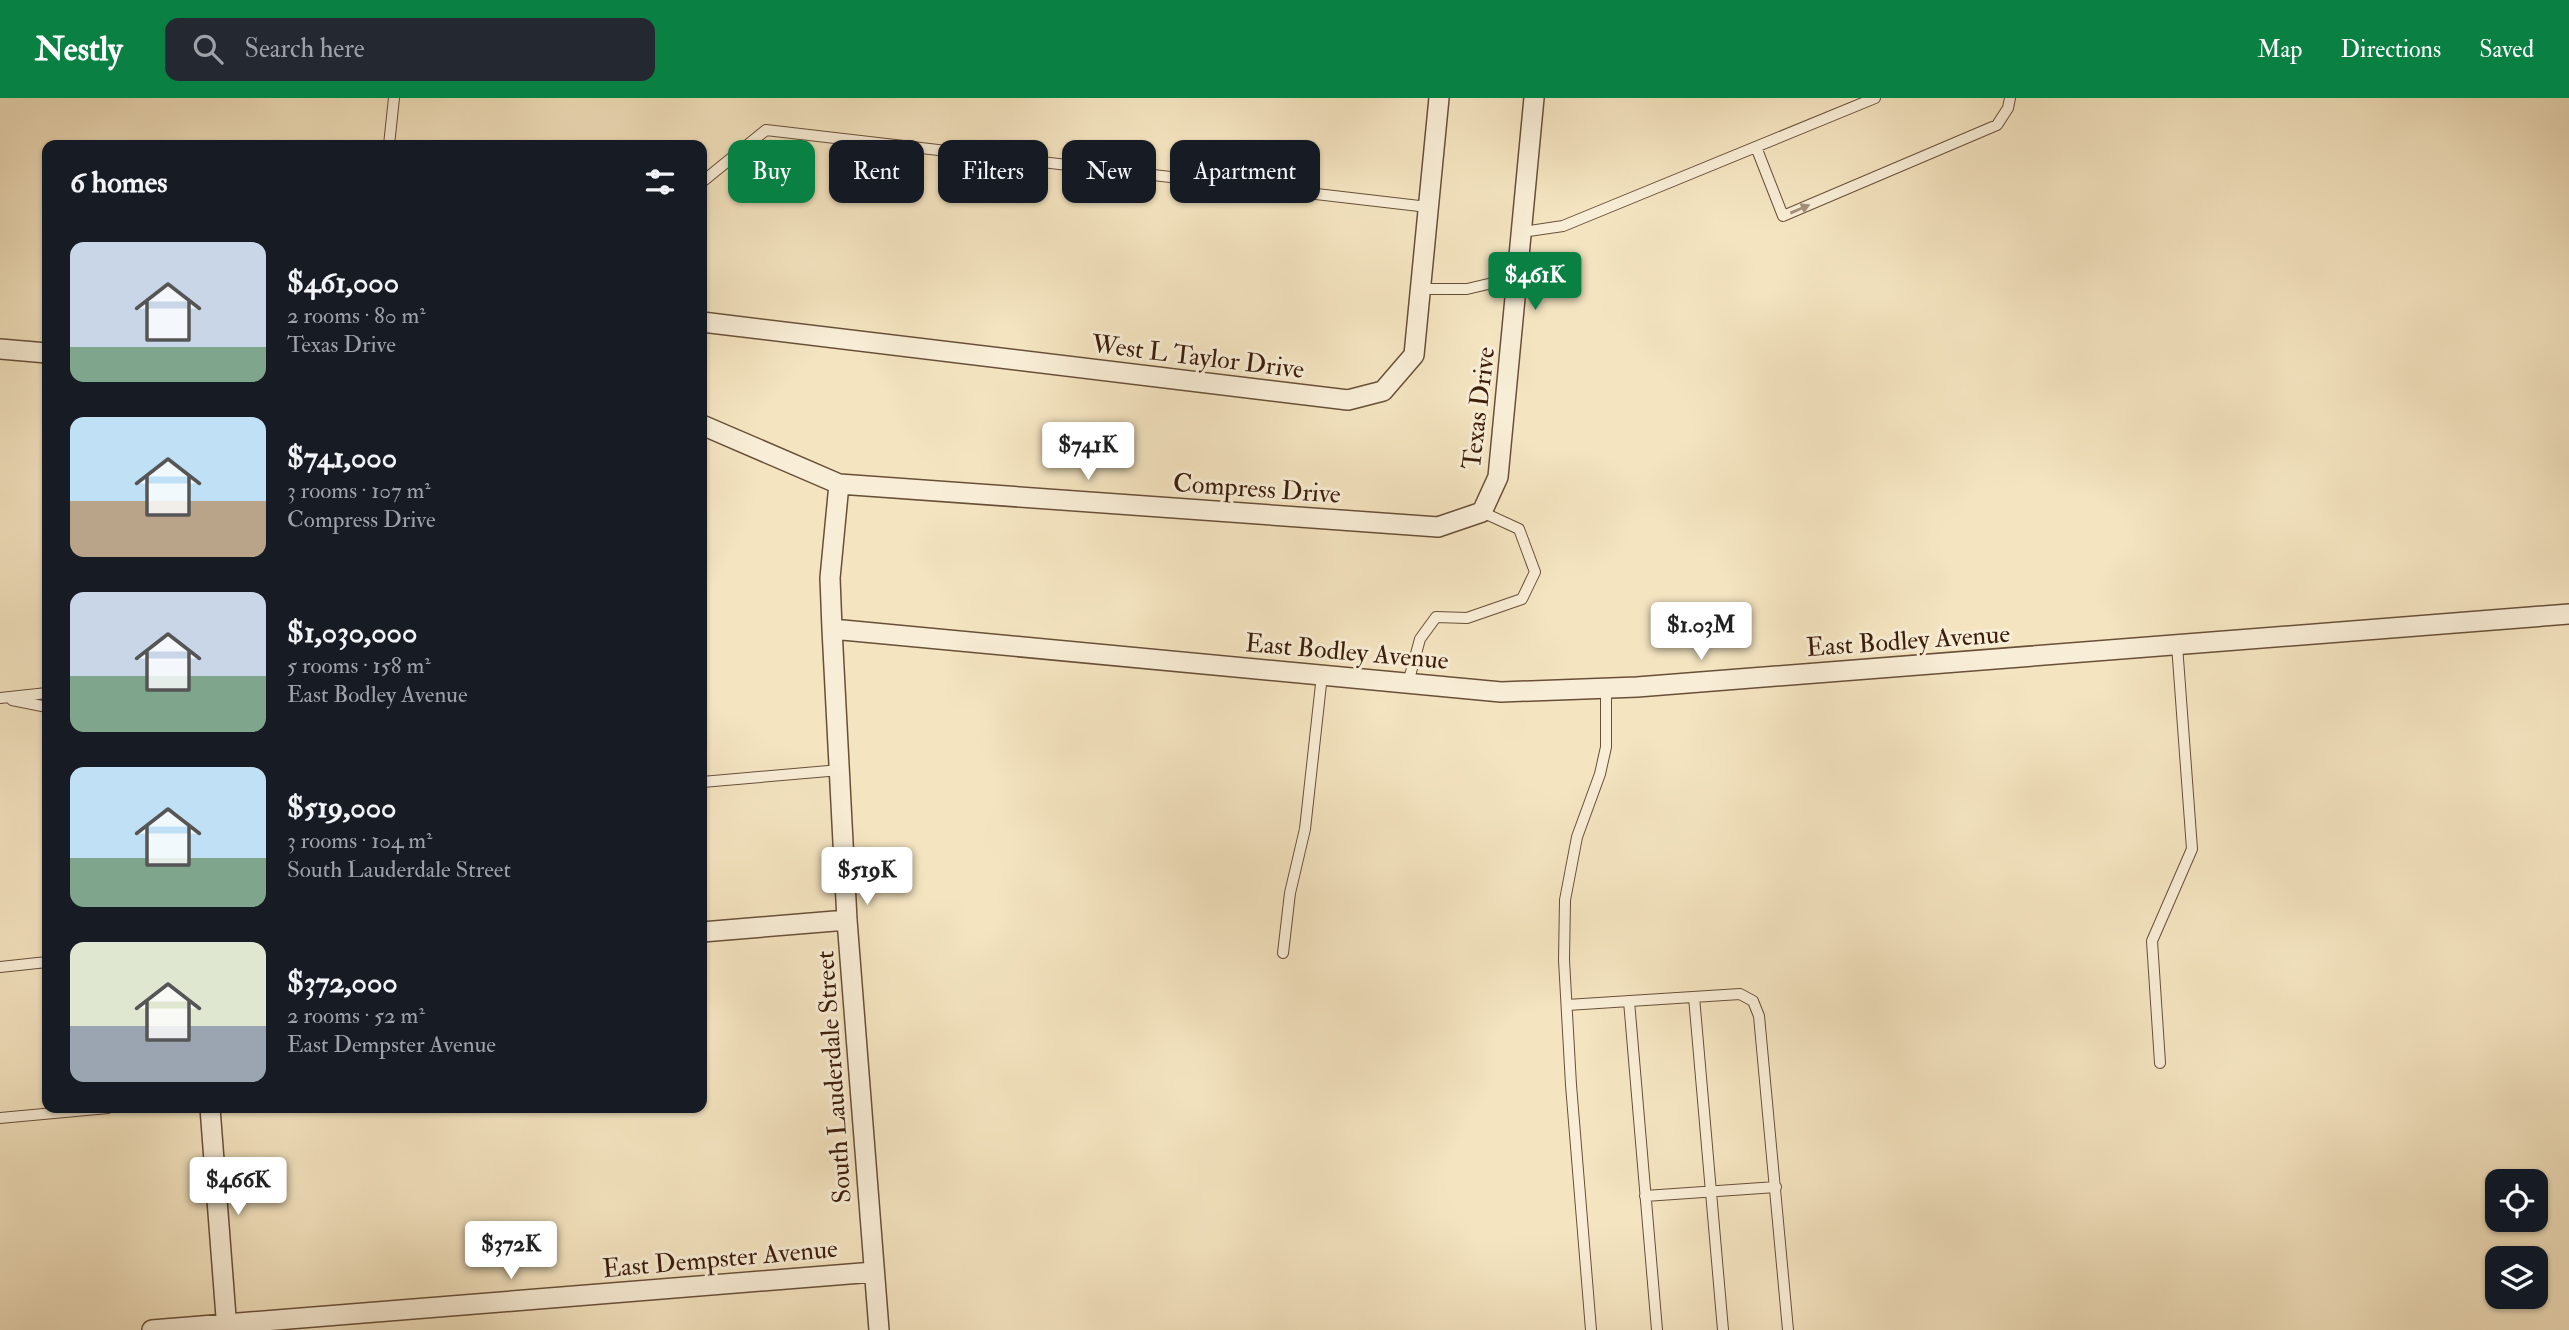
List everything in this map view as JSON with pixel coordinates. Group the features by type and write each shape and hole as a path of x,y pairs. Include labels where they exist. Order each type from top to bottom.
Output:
{"street":[{"name":"West L Taylor Drive","path":"707,323 1348,400 1383,391 1414,355 1439,98"},
{"name":"Texas Drive","path":"1482,512 1498,477 1534,98"},
{"path":"0,349 42,353"},
{"name":"Compress Drive","path":"707,427 839,484 1438,527 1482,512"},
{"name":"South Lauderdale Street","path":"839,484 830,578 832,629 847,920 879,1330"},
{"name":"East Bodley Avenue","path":"832,629 1501,692 1606,688 2569,614"},
{"path":"707,932 847,920"},
{"path":"209,1113 227,1327"},
{"name":"East Dempster Avenue","path":"152,1330 227,1327 874,1272"}],"lane":[{"path":"390,140 394,98"},
{"path":"1522,232 1563,226 1875,98"},
{"path":"1756,147 1783,216 1997,125 2008,108 2010,98"},
{"path":"707,178 766,130 1428,207"},
{"path":"1420,289 1467,289 1518,277"},
{"path":"1408,683 1420,639 1436,617 1467,618 1522,599 1535,572 1519,529 1482,512"},
{"path":"2160,1063 2152,941 2192,849 2177,645"},
{"path":"1283,953 1290,893 1305,829 1322,675"},
{"path":"1591,1330 1564,960 1565,900 1577,837 1600,774 1606,747 1606,688"},
{"path":"0,698 42,694"},
{"path":"0,698 42,705"},
{"path":"707,782 839,770"},
{"path":"0,967 42,963"},
{"path":"1567,1005 1740,994 1753,1001 1759,1016 1788,1330"},
{"path":"1694,997 1723,1330"},
{"path":"1629,1001 1657,1330"},
{"path":"0,1118 54,1113"},
{"path":"1646,1196 1776,1187"}]}
